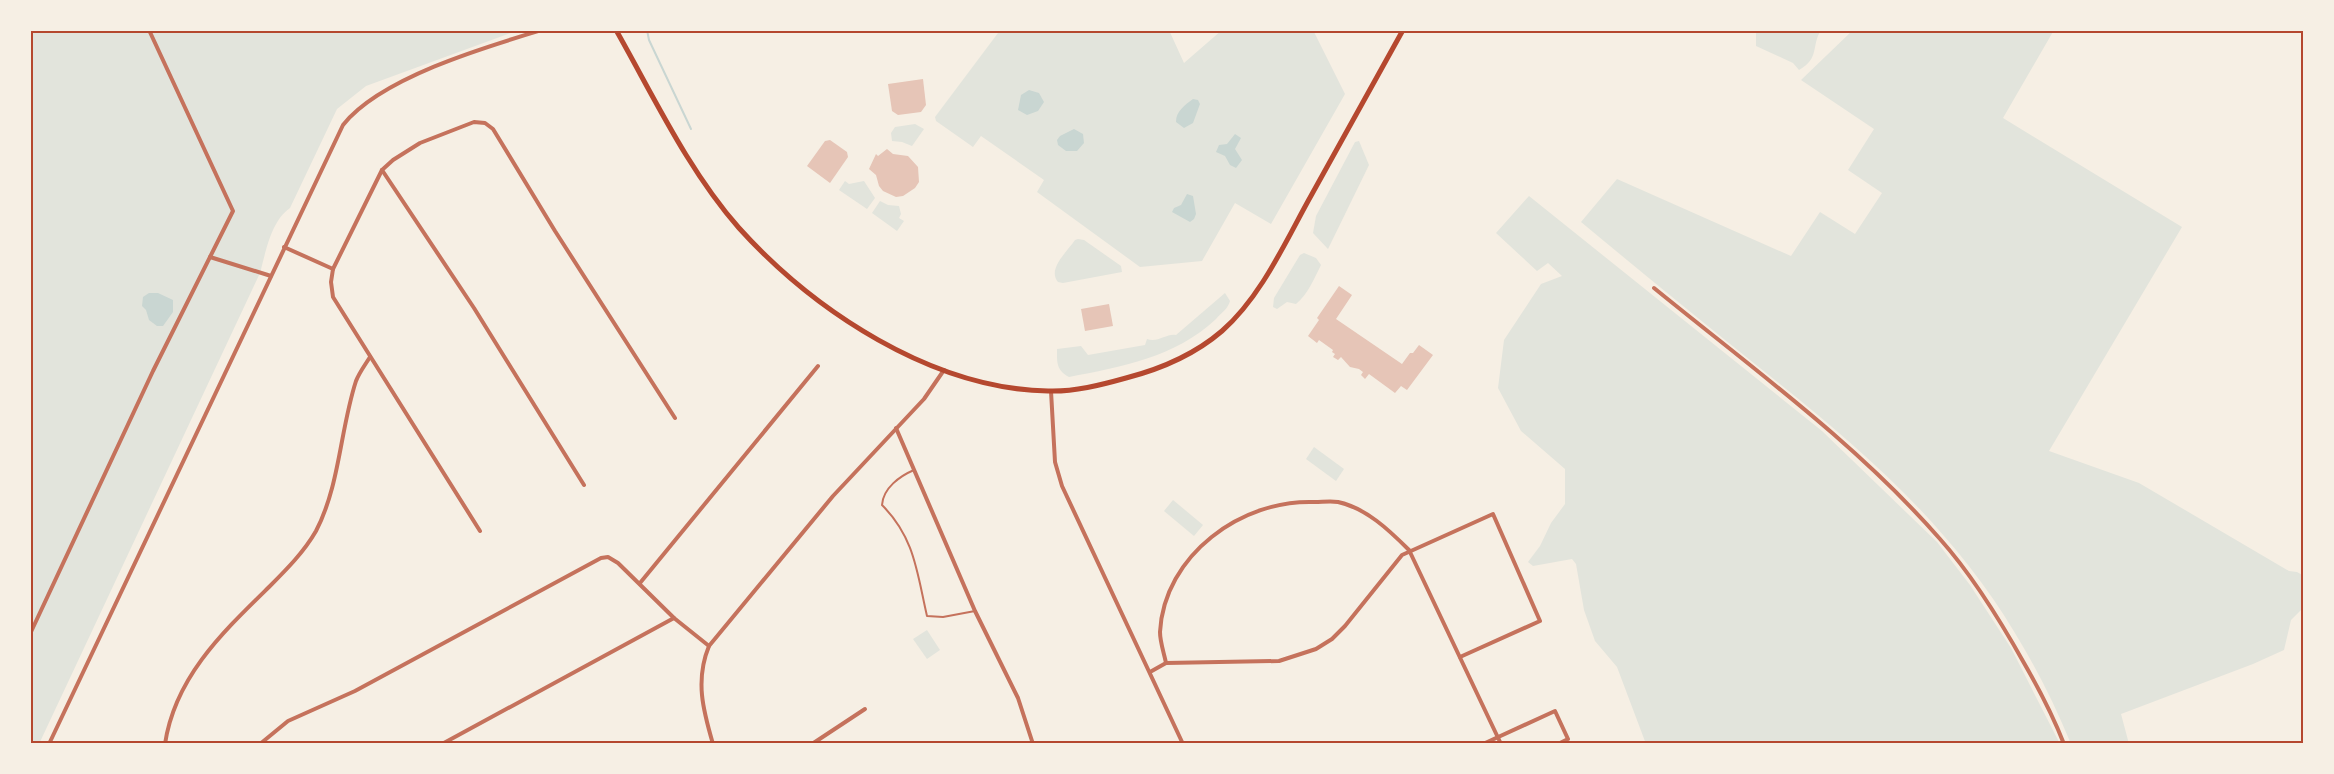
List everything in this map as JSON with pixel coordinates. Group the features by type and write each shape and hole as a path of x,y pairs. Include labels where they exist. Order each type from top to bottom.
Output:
{"main road":[{"path":"616,30 694,167 739,227 797,285 827,307 879,339 944,370 1001,387 1051,391 1095,386 1160,368 1205,344 1234,319 1265,276 1403,30"}],"street":[{"path":"30,634 153,371 233,211 149,30"},
{"path":"49,744 343,125 353,112 386,88 497,43 543,30"},
{"path":"480,531 333,297 331,282 333,269 382,170 420,143 474,122 485,123 493,129 555,231 675,418"},
{"path":"382,170 474,308 584,485"},
{"path":"284,247 333,269"},
{"path":"210,257 270,276"},
{"path":"1654,288 1824,427 1880,477 1941,539 1973,581 2013,643 2041,693 2064,744"},
{"path":"165,744 167,731 180,694 199,661 217,639 298,557 316,530 333,482 357,379 370,357"},
{"path":"640,583 818,366"},
{"path":"713,744 703,709 700,685 704,658 709,646 833,496 930,392 944,370"},
{"path":"1051,391 1055,462 1062,486 1183,744"},
{"path":"896,428 975,611 1018,698 1033,744"},
{"path":"1166,663 1160,633 1164,607 1189,557 1222,528 1270,506 1305,501 1338,502 1363,512 1389,530 1409,550 1501,744"},
{"path":"1150,672 1166,663 1280,661 1316,649 1332,639 1345,626 1402,555 1493,514 1540,621 1460,657"},
{"path":"260,744 288,721 355,691 601,558 612,558 674,618 709,646"},
{"path":"442,744 674,618"},
{"path":"812,744 865,709"},
{"path":"1483,744 1555,711 1568,739 1558,744"}],"lane":[{"path":"914,470 901,476 882,496 882,505 906,537 916,560 927,616 943,617 975,611"}],"shaded area":[{"path":"30,30 519,30 366,86 337,109 290,208 274,228 260,273 39,744 30,744"},
{"path":"998,30 1169,30 1184,63 1222,30 1313,30 1345,94 1271,224 1235,203 1202,261 1140,267 1037,192 1044,180 981,136 973,147 936,121 935,117"},
{"path":"1756,30 1821,30 1813,56 1799,70 1793,63 1756,46"},
{"path":"1853,30 2054,30 2003,118 2182,227 2049,451 2139,483 2289,571 2304,576 2304,607 2291,620 2284,650 2121,714 2129,744 2071,744 2046,688 2000,609 1964,559 1902,490 1833,427 1581,222 1617,179 1791,256 1820,212 1855,234 1882,193 1848,170 1874,129 1801,80"},
{"path":"1029,90 1039,93 1044,102 1038,111 1027,115 1018,110 1021,95"},
{"path":"1193,99 1198,100 1200,104 1193,123 1184,128 1176,122 1176,118"},
{"path":"915,124 924,129 912,146 892,141 891,133 895,127"},
{"path":"1074,129 1083,134 1084,143 1077,151 1066,151 1058,145 1057,140"},
{"path":"1235,134 1241,138 1235,149 1242,160 1236,168 1230,165 1225,156 1216,152 1219,145 1227,144"},
{"path":"1359,141 1369,165 1328,249 1313,233 1316,216 1355,142"},
{"path":"845,181 849,184 864,181 875,198 867,209 839,190"},
{"path":"1187,194 1193,196 1196,214 1190,222 1172,212 1174,208 1181,205"},
{"path":"1529,196 1822,431 1937,542 1970,585 2011,648 2060,744 1646,744 1617,667 1595,641 1584,610 1576,564 1572,559 1533,566 1528,562 1565,504 1565,469 1521,431 1498,388 1504,340 1541,284 1562,276 1548,263 1537,271 1496,233"},
{"path":"880,201 888,205 899,206 901,214 899,218 904,221 897,231 872,213"},
{"path":"1078,239 1084,240 1121,266 1122,272 1058,282 1055,277 1056,266"},
{"path":"1304,253 1316,258 1321,265 1310,286 1296,304 1287,302 1277,309 1273,307 1274,298 1300,255"},
{"path":"149,293 158,293 173,300 173,312 163,326 157,326 149,320 142,306 143,297"},
{"path":"1225,293 1230,301 1229,304 1216,319 1183,343 1166,351 1128,364 1069,377 1059,368 1057,349 1081,346 1088,355 1145,345 1147,339 1155,340 1176,335"},
{"path":"1314,447 1344,469 1336,481 1306,459"},
{"path":"1173,500 1203,525 1194,536 1164,511"},
{"path":"927,630 940,650 927,659 913,639"}],"building":[{"path":"923,79 926,105 921,112 898,115 892,111 888,84"},
{"path":"830,140 847,152 848,157 830,183 807,166 825,141"},
{"path":"887,149 893,154 908,156 918,167 919,182 915,188 903,196 896,197 883,191 876,175 869,169 876,154 878,156"},
{"path":"1339,286 1352,295 1336,319 1402,364 1419,345 1433,355 1407,390 1401,386 1395,393 1369,374 1365,379 1361,375 1363,372 1350,367 1341,357 1338,360 1333,357 1335,354 1333,350 1319,340 1317,343 1308,336 1319,320 1317,318"},
{"path":"1109,304 1113,326 1085,331 1081,309"}],"waterway":[{"path":"647,30 649,40 691,129"}]}
